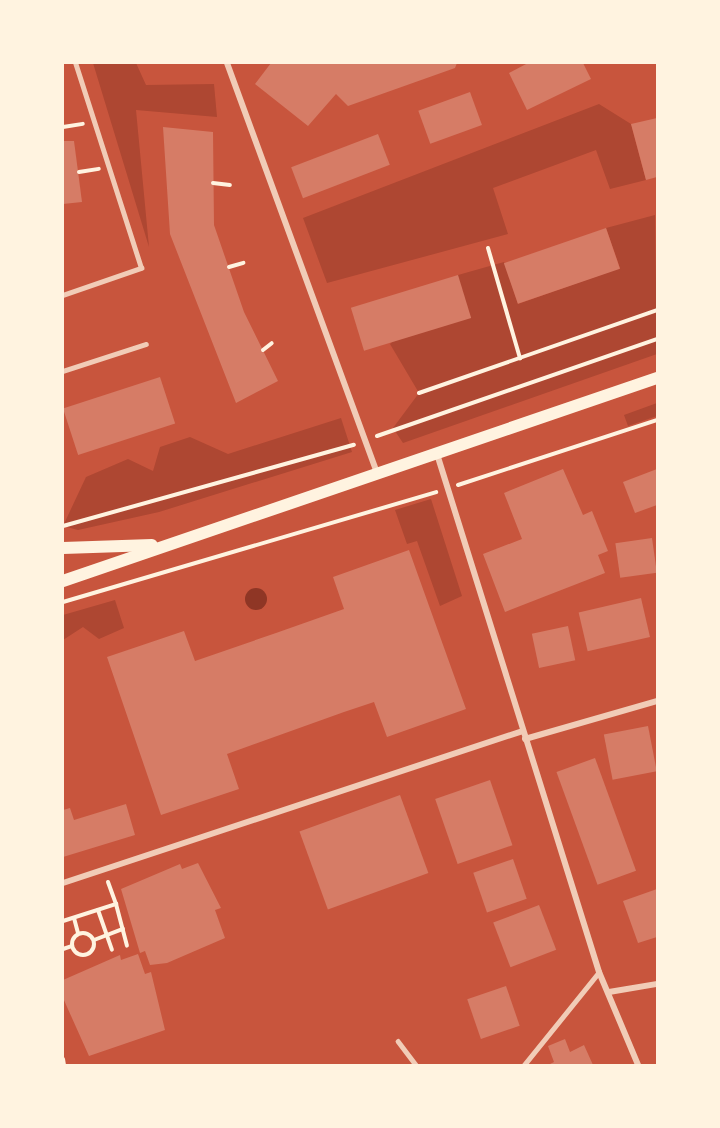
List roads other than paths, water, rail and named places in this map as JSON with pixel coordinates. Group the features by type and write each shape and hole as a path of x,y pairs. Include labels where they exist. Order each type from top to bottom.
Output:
{"main road":[{"path":"64,581 657,378"},
{"path":"63,549 180,541"}],"street":[{"path":"227,63 377,474"},
{"path":"437,454 599,972 638,1065"},
{"path":"525,739 657,701"},
{"path":"63,883 522,731"},
{"path":"609,993 657,984"}],"lane":[{"path":"63,295 141,268 75,63"},
{"path":"63,372 146,344"},
{"path":"524,1065 599,972"},
{"path":"398,1041 416,1065"}]}
